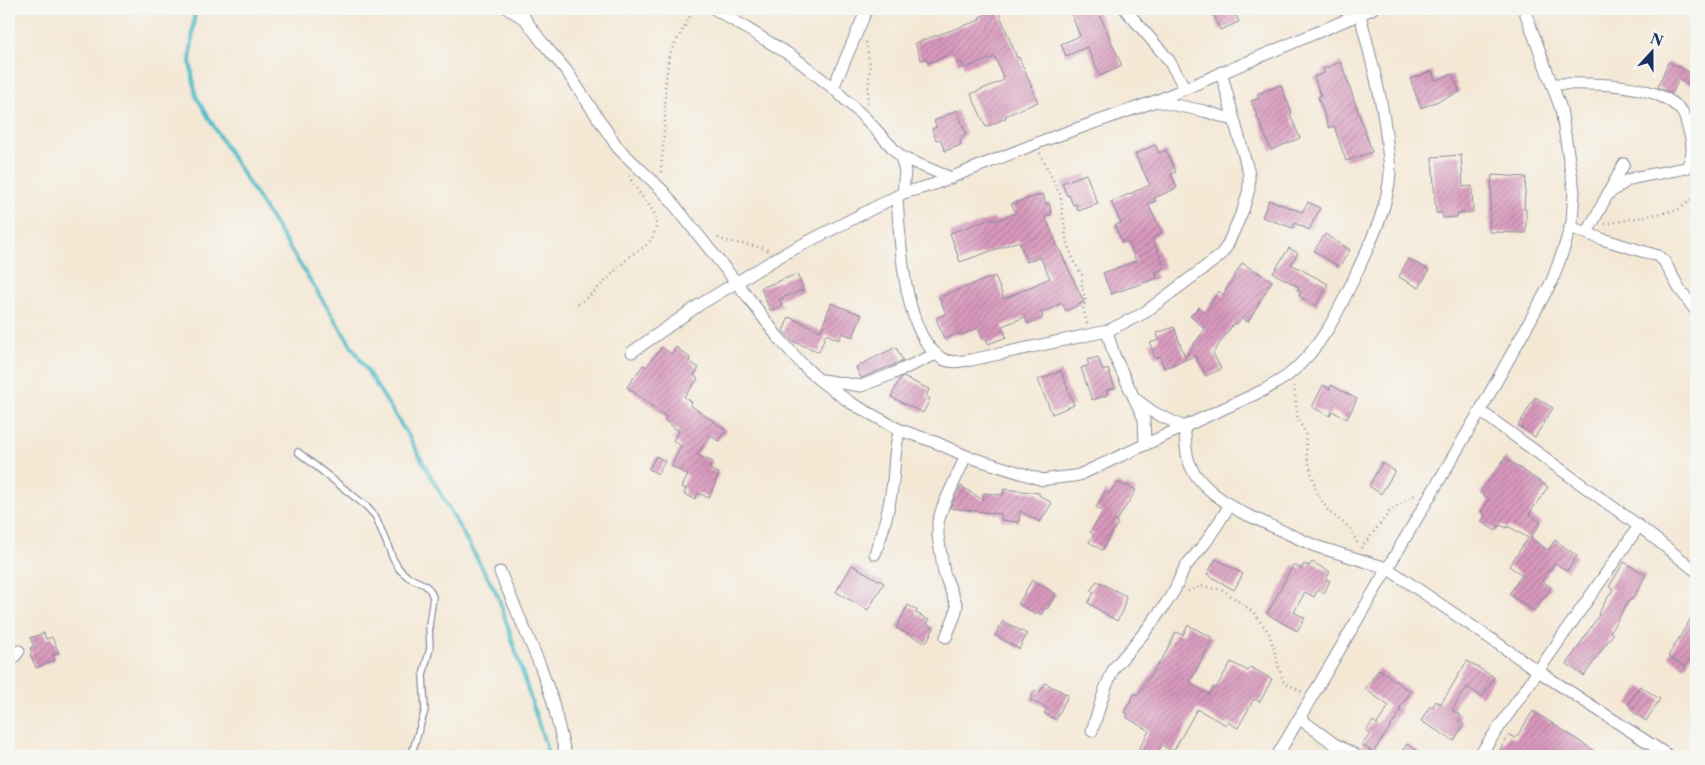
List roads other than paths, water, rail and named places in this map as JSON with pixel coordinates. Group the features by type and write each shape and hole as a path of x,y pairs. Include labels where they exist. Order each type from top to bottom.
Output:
{"street":[{"path":"508,9 523,14 542,42 566,70 623,154 656,185 737,283 777,336 819,380 851,403 900,430 935,442 966,456 1043,480 1079,475 1145,443 1264,390 1294,370 1317,345 1333,322 1382,214 1388,194 1390,172 1383,109 1360,14"},
{"path":"716,9 795,58 834,88 901,157 906,171 900,195 903,263 908,295 916,321 926,342 936,354 947,361 971,360 1107,331 1144,313 1220,256 1227,246 1243,210 1249,189 1249,174 1221,72"},
{"path":"834,88 867,9"},
{"path":"1125,9 1168,59 1185,88"},
{"path":"632,352 699,305 782,255 900,195 951,178 1035,144 1156,101 1372,9"},
{"path":"1277,756 1480,411 1552,280 1570,227 1574,191 1561,109 1524,9"},
{"path":"1552,84 1592,83 1640,89 1670,102 1684,114 1692,144 1689,163 1686,168 1651,173 1633,178 1608,194"},
{"path":"1156,101 1204,111 1234,120"},
{"path":"901,157 951,178"},
{"path":"1589,229 1624,164"},
{"path":"1570,227 1589,229 1658,256 1664,261 1679,288 1696,311"},
{"path":"1107,331 1114,355 1144,419 1145,443"},
{"path":"819,380 861,386 936,354"},
{"path":"1134,398 1152,412 1184,427"},
{"path":"1480,411 1639,526 1696,571"},
{"path":"1184,427 1189,462 1193,471 1202,482 1230,505 1241,512 1315,546 1387,568 1538,671 1669,756"},
{"path":"875,554 890,505 896,442 900,430"},
{"path":"946,637 957,606 944,573 938,536 938,522 943,506 966,456"},
{"path":"1092,731 1105,688 1114,668 1144,633 1174,591 1185,567 1206,542 1230,505"},
{"path":"1479,756 1639,526"},
{"path":"500,572 540,664 552,699 566,756"},
{"path":"9,663 19,651"},
{"path":"1300,718 1333,743 1357,756"}],"lane":[{"path":"298,452 366,506 376,517 387,547 400,570 408,577 426,585 433,597 429,626 430,648 423,675 425,710 411,756"}],"waterway":[{"path":"195,9 190,61 196,96 229,152 409,437 498,596 549,756"}]}
